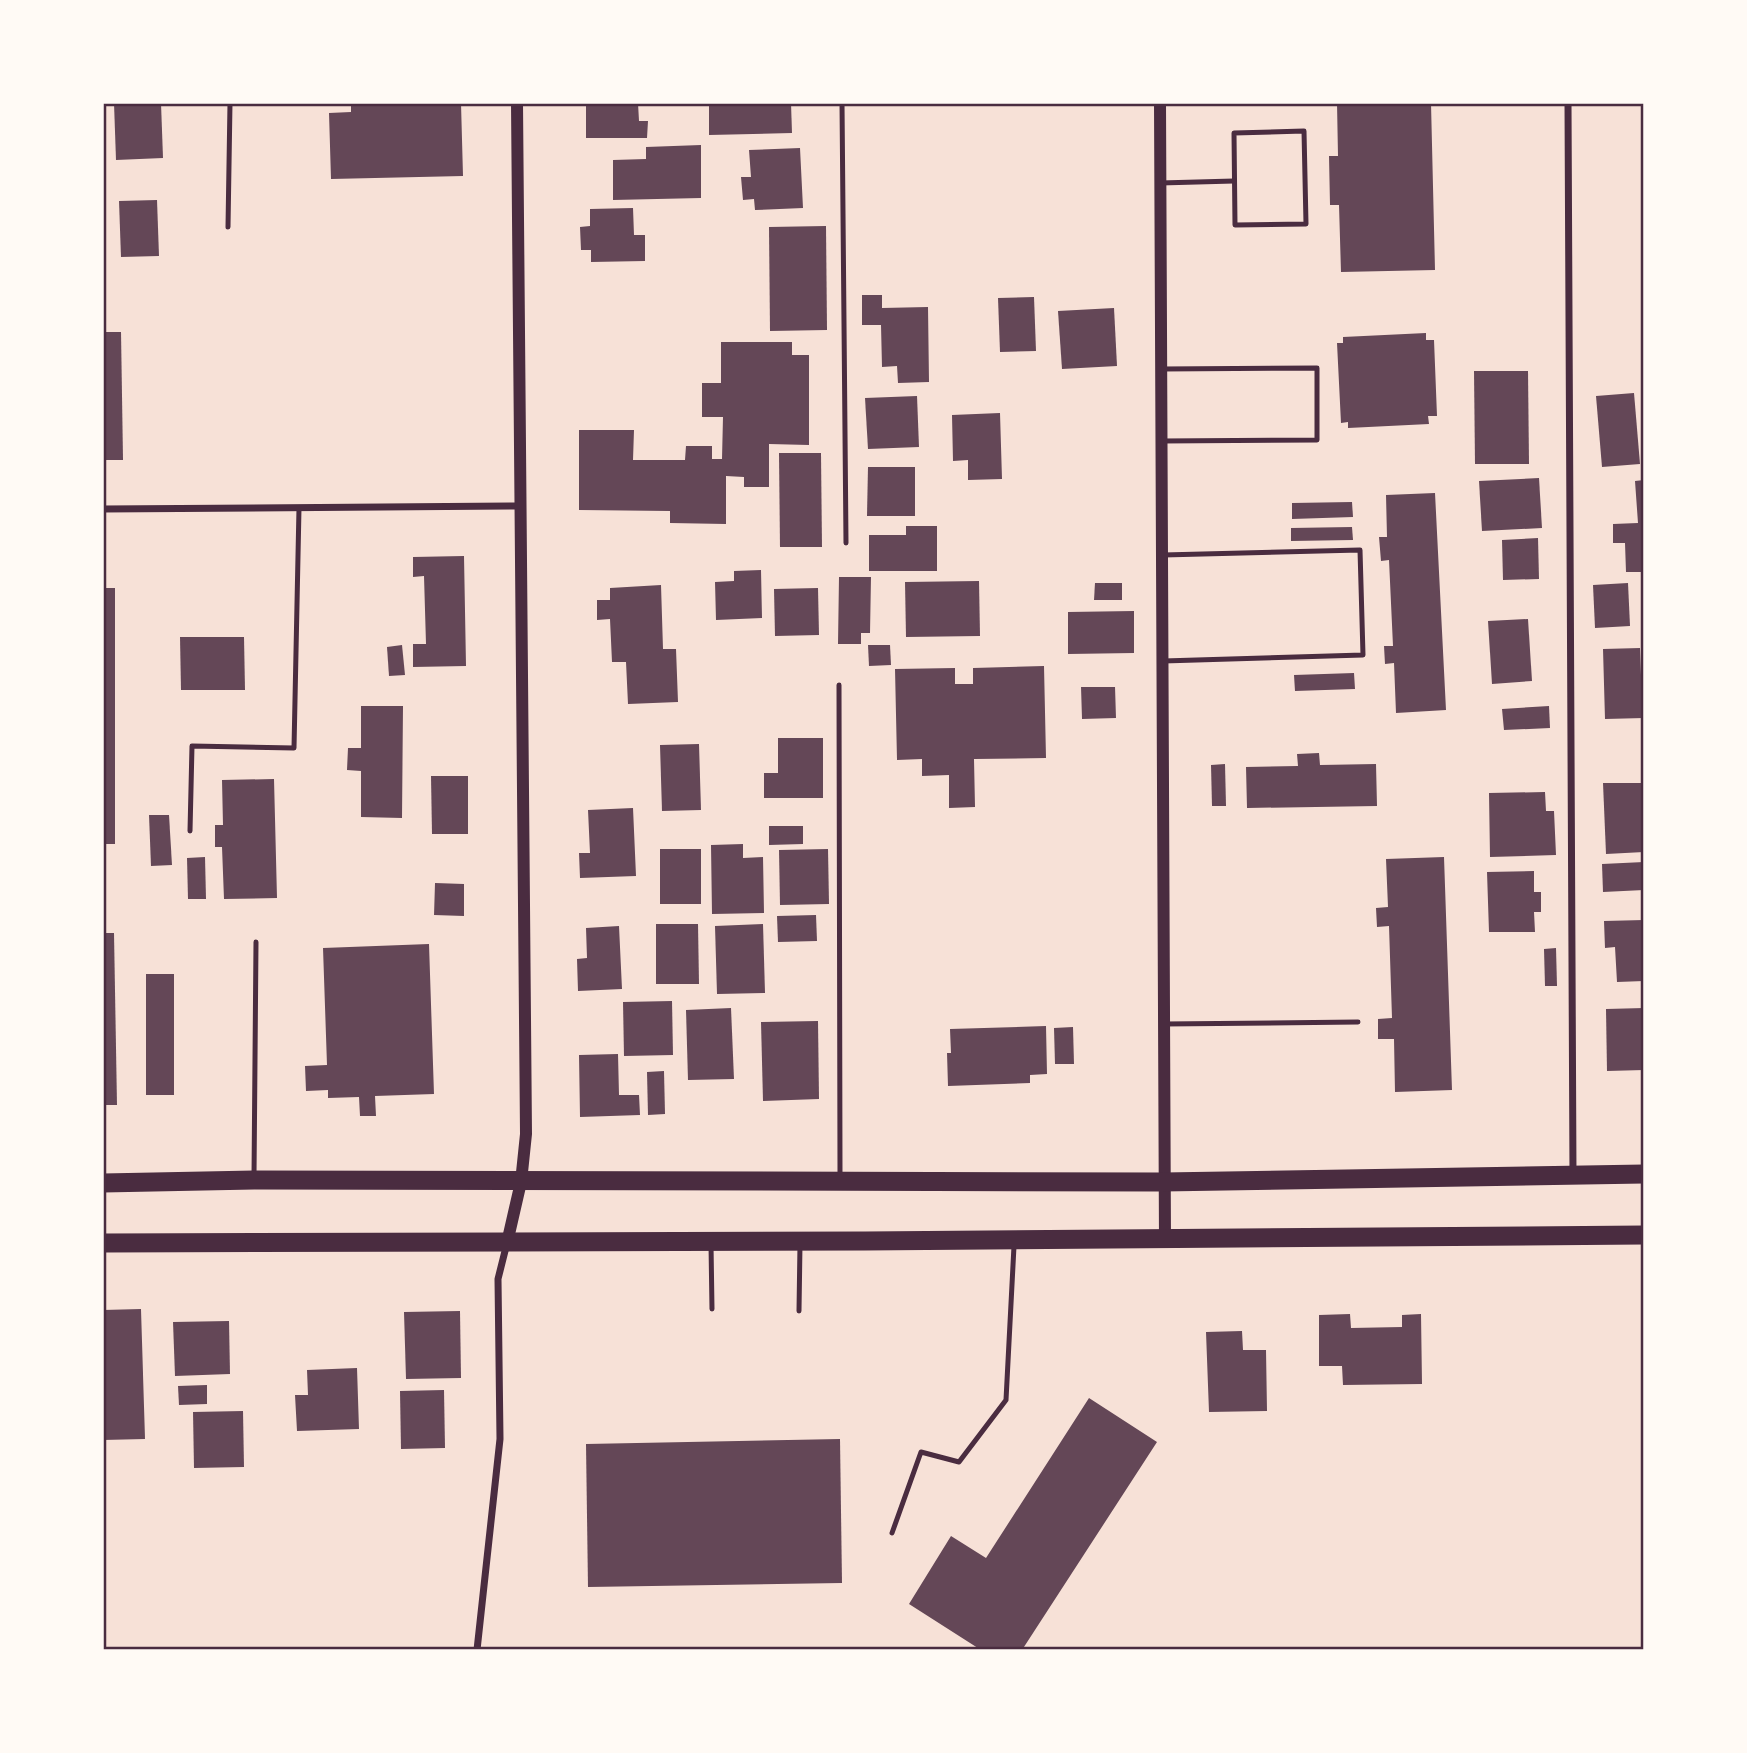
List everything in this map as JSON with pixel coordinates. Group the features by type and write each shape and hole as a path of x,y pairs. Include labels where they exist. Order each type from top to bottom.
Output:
{"highway":[{"path":"103,1183 1163,1182 1644,1174"},
{"path":"103,1244 800,1240 1014,1242 1644,1235"}],"street":[{"path":"477,1650 500,1439 498,1279 521,1182 526,1120 517,103"},
{"path":"1160,103 1165,1241"},
{"path":"1568,103 1573,1176"},
{"path":"103,509 520,506"}],"lane":[{"path":"228,227 230,103"},
{"path":"842,103 846,544"},
{"path":"1304,131 1306,224 1235,225 1234,181 1234,133 1304,131"},
{"path":"1160,183 1234,181"},
{"path":"1161,369 1317,368 1317,440 1162,441"},
{"path":"190,831 192,746 294,748 299,508"},
{"path":"1163,555 1360,550 1363,655 1163,661"},
{"path":"839,685 840,1182"},
{"path":"254,1181 256,942"},
{"path":"1164,1024 1358,1022"},
{"path":"799,1311 800,1240"},
{"path":"711,1241 712,1309"},
{"path":"892,1533 921,1452 958,1462 1006,1400 1014,1242"}],"building":[{"path":"114,103 161,103 163,158 116,160"},
{"path":"351,103 461,103 463,176 331,179 329,113 351,112"},
{"path":"586,103 638,103 639,121 648,121 647,138 586,138"},
{"path":"709,103 791,103 792,133 709,135"},
{"path":"1337,103 1431,103 1435,270 1341,272 1339,205 1330,205 1329,156 1338,156"},
{"path":"701,145 701,198 613,200 613,160 646,159 646,147"},
{"path":"800,148 803,208 755,210 754,199 743,200 741,177 751,177 749,150"},
{"path":"157,200 159,256 121,257 119,201"},
{"path":"633,208 634,235 645,235 645,261 591,262 591,250 581,250 580,227 590,226 590,209"},
{"path":"826,226 827,330 770,331 769,227"},
{"path":"862,295 882,295 882,308 928,307 929,382 898,383 897,366 882,367 881,325 862,325"},
{"path":"1034,297 1036,351 1000,352 998,298"},
{"path":"1114,308 1117,366 1062,369 1058,311"},
{"path":"103,332 121,332 123,460 103,460"},
{"path":"1426,333 1426,340 1434,340 1437,416 1428,416 1429,424 1348,428 1348,422 1341,423 1337,343 1343,343 1343,337"},
{"path":"721,342 792,342 792,355 809,355 809,445 769,444 769,487 744,487 744,477 726,476 726,524 670,523 670,511 579,510 579,430 634,430 633,460 685,460 686,446 712,446 712,459 722,459 723,417 702,417 702,383 721,383"},
{"path":"1474,371 1528,371 1529,464 1475,464"},
{"path":"1634,393 1640,464 1602,467 1596,396"},
{"path":"917,396 919,447 868,449 865,398"},
{"path":"1000,413 1002,479 968,480 968,460 953,461 952,415"},
{"path":"779,453 821,453 822,547 780,547"},
{"path":"868,467 915,467 915,516 867,516"},
{"path":"1539,478 1542,528 1482,531 1479,481"},
{"path":"1644,480 1644,572 1626,572 1625,543 1613,543 1613,524 1638,523 1635,481"},
{"path":"1435,493 1446,710 1396,713 1394,663 1385,664 1384,646 1393,646 1389,560 1381,561 1379,537 1387,537 1386,495"},
{"path":"1352,502 1353,517 1292,519 1292,503"},
{"path":"906,526 937,526 937,571 869,571 869,535 906,535"},
{"path":"1352,527 1353,540 1291,541 1291,528"},
{"path":"1538,538 1539,579 1503,580 1502,540"},
{"path":"464,556 466,666 413,667 413,644 426,644 424,576 413,577 413,557"},
{"path":"761,570 762,618 716,620 715,582 734,581 734,571"},
{"path":"839,577 871,577 870,633 861,633 861,644 838,644"},
{"path":"979,581 980,636 906,637 905,582"},
{"path":"1095,583 1122,583 1122,600 1094,600"},
{"path":"1628,583 1630,626 1595,628 1593,585"},
{"path":"661,585 663,649 676,649 678,702 628,704 626,662 612,662 610,619 597,620 597,600 610,600 610,588"},
{"path":"103,588 115,588 115,844 103,844"},
{"path":"818,588 819,635 775,636 774,589"},
{"path":"1134,611 1134,653 1068,654 1068,612"},
{"path":"1528,619 1532,681 1492,684 1488,621"},
{"path":"180,637 244,637 245,690 181,690"},
{"path":"402,645 405,675 389,676 387,647"},
{"path":"868,645 890,645 891,665 869,666"},
{"path":"1640,648 1641,675 1644,675 1644,718 1605,719 1603,649"},
{"path":"1044,666 1046,758 974,759 975,807 949,808 949,775 922,776 922,759 897,760 895,669 955,668 955,684 973,684 973,668"},
{"path":"1354,673 1355,689 1295,691 1294,675"},
{"path":"1081,687 1115,687 1116,718 1082,719"},
{"path":"361,706 403,706 402,818 361,817 361,771 347,770 348,748 361,748"},
{"path":"1549,706 1550,728 1504,730 1502,709"},
{"path":"778,738 823,738 823,798 764,798 764,773 778,773"},
{"path":"699,744 701,810 662,811 660,745"},
{"path":"1319,753 1320,765 1376,764 1377,806 1247,808 1246,767 1298,766 1297,754"},
{"path":"1225,764 1226,806 1212,806 1211,765"},
{"path":"431,776 468,776 468,834 432,834"},
{"path":"274,779 277,898 224,899 222,847 215,847 215,825 223,825 222,780"},
{"path":"1603,783 1644,783 1644,852 1606,854"},
{"path":"1545,792 1546,811 1554,811 1556,855 1490,857 1489,793"},
{"path":"633,808 636,876 580,878 579,853 590,853 588,810"},
{"path":"149,815 169,815 172,865 151,866"},
{"path":"769,826 803,826 803,844 769,845"},
{"path":"743,844 743,858 763,857 764,913 712,914 711,845"},
{"path":"660,849 701,849 701,904 660,904"},
{"path":"828,849 829,904 780,905 779,850"},
{"path":"205,857 206,899 188,899 187,858"},
{"path":"1444,857 1452,1090 1395,1092 1394,1039 1378,1039 1378,1019 1392,1018 1389,926 1377,927 1376,908 1388,907 1386,859"},
{"path":"1644,862 1644,890 1603,892 1602,864"},
{"path":"1534,871 1534,892 1541,892 1541,912 1534,912 1535,932 1489,932 1487,872"},
{"path":"435,883 464,884 464,916 434,915"},
{"path":"816,915 817,941 778,942 777,916"},
{"path":"1644,920 1644,981 1617,982 1615,947 1605,948 1604,921"},
{"path":"656,924 698,924 699,984 656,984"},
{"path":"763,924 765,993 717,994 715,926"},
{"path":"619,926 622,989 578,991 577,959 587,958 586,928"},
{"path":"103,933 114,933 117,1105 103,1105"},
{"path":"429,944 434,1094 375,1096 376,1116 360,1116 359,1097 328,1098 328,1090 306,1091 305,1066 327,1065 323,948"},
{"path":"1556,948 1557,986 1545,986 1544,949"},
{"path":"146,974 174,974 174,1095 146,1095"},
{"path":"672,1001 673,1055 624,1056 623,1002"},
{"path":"731,1008 734,1079 688,1080 686,1010"},
{"path":"1644,1008 1644,1070 1607,1071 1606,1009"},
{"path":"818,1021 819,1099 763,1101 761,1022"},
{"path":"1046,1026 1047,1074 1030,1075 1030,1083 948,1086 947,1053 951,1053 950,1029"},
{"path":"1073,1027 1074,1064 1055,1064 1054,1028"},
{"path":"618,1054 619,1095 639,1095 640,1115 580,1117 579,1055"},
{"path":"664,1071 665,1114 648,1115 647,1072"},
{"path":"141,1309 145,1439 103,1440 103,1310"},
{"path":"460,1311 461,1378 406,1379 404,1312"},
{"path":"1350,1314 1351,1328 1402,1327 1402,1315 1421,1314 1422,1384 1343,1385 1342,1366 1319,1366 1319,1315"},
{"path":"229,1321 230,1374 175,1376 173,1322"},
{"path":"1242,1331 1243,1350 1266,1350 1267,1411 1209,1412 1206,1332"},
{"path":"357,1368 359,1429 297,1431 295,1395 308,1395 307,1370"},
{"path":"207,1385 207,1404 179,1405 178,1386"},
{"path":"444,1390 445,1448 401,1449 400,1391"},
{"path":"1089,1398 1157,1442 1022,1650 981,1650 909,1604 951,1536 986,1558"},
{"path":"243,1411 244,1467 194,1468 193,1412"},
{"path":"840,1439 842,1583 588,1587 586,1444"}]}
